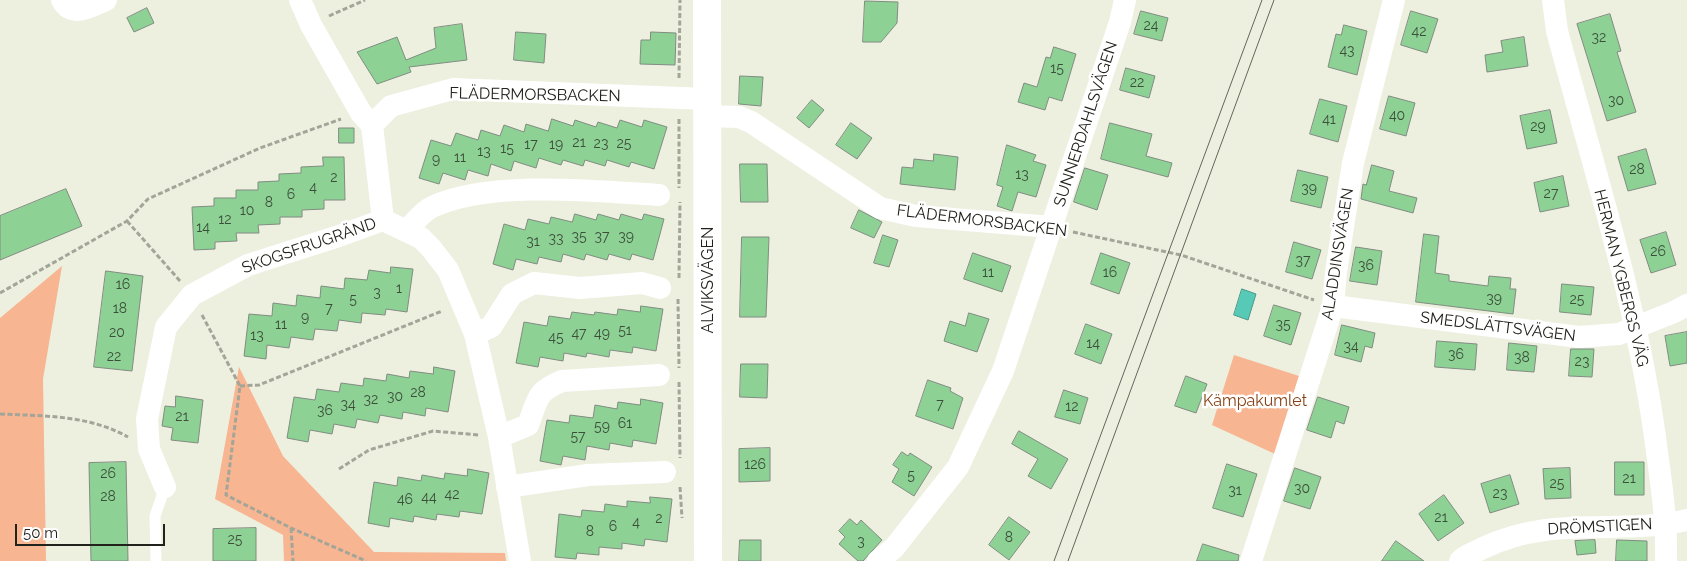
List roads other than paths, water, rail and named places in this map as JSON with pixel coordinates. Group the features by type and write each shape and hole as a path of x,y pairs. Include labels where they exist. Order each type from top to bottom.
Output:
{"street":[{"path":"62,0 66,7 73,11 81,10 106,0"},
{"path":"300,0 311,25 366,119 383,220 421,238 448,270 475,334 499,438 520,561"},
{"name":"ALVIKSVÄGEN","path":"707,0 708,561"},
{"name":"SUNNERDAHLSVÄGEN","path":"878,561 894,548 958,466 1003,371 1120,22 1125,0"},
{"name":"ALADDINSVÄGEN","path":"1251,561 1334,306 1338,262 1353,163 1394,0"},
{"name":"HERMAN YGBERGS VÄG","path":"1553,0 1556,31 1637,326 1653,417 1677,522 1666,561"},
{"name":"FLÄDERMORSBACKEN","path":"366,119 390,106 453,89 707,108 752,122 880,208 916,216 1052,227"},
{"path":"407,230 431,208 474,195 521,191 572,190 659,195"},
{"name":"SKOGSFRUGRÄND","path":"165,487 149,449 147,419 166,327 192,295 248,265 383,220"},
{"path":"475,334 491,327 512,294 534,282 580,288 642,283 660,288"},
{"name":"SMEDSLÄTTSVÄGEN","path":"1334,306 1579,337 1619,334 1687,305"},
{"path":"499,438 528,425 540,394 548,387 562,381 659,375"},
{"path":"507,487 588,475 665,472"},
{"name":"DRÖMSTIGEN","path":"1460,561 1504,538 1550,528 1677,522"}],"lane":[{"name":"SKOGSFRUGRÄND","path":"156,561 154,516 165,487"}],"water":[{"path":"1242,289 1256,294 1248,320 1234,315"}],"tram line":[{"path":"1054,561 1262,0"},
{"path":"1068,561 1274,0"}],"park label":[{"name":"Kämpakumlet","path":"1255,401"}]}
